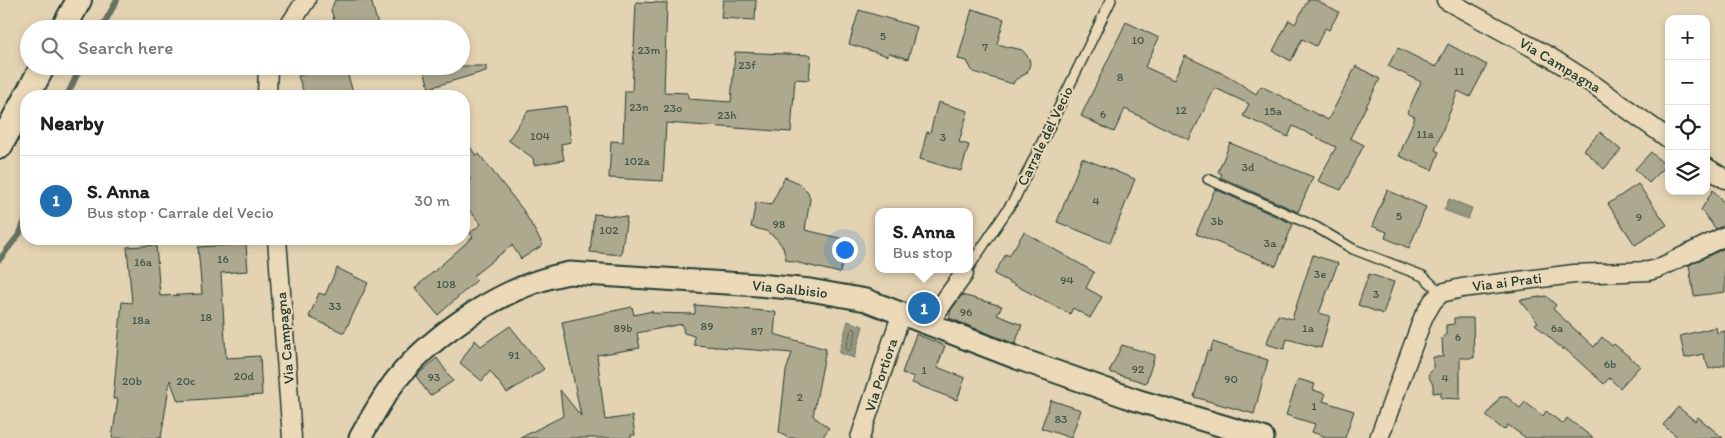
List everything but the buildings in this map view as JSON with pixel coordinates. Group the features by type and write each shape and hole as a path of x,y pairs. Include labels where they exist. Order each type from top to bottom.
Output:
{"main road":[{"path":"68,20 79,0"},
{"path":"31,90 38,75"},
{"path":"0,146 20,110"}],"street":[{"path":"293,20 306,0"},
{"name":"Via Campagna","path":"1446,0 1550,57 1594,85 1665,136"},
{"path":"267,90 268,75"},
{"path":"1710,170 1725,179"},
{"name":"Via ai Prati","path":"1441,293 1485,284 1564,275 1649,271 1725,236"},
{"name":"Via Campagna","path":"277,245 292,438"},
{"name":"Carrale del Vecio","path":"928,324 965,273"},
{"name":"Via Galbisio","path":"360,438 386,394 425,350 480,310 527,285 554,276 591,274 810,290 866,300 1136,400 1263,438"},
{"path":"1379,438 1422,318 1433,301 1441,293"},
{"name":"Via Portiora","path":"860,438 902,312"}],"lane":[{"name":"Carrale del Vecio","path":"973,261 1014,200 1112,0"},
{"path":"1208,179 1316,227 1354,249 1423,276 1441,293"}],"water":[{"path":"1449,199 1472,208 1468,219 1444,210"},
{"path":"848,321 863,326 854,358 839,353"}],"waterway":[{"path":"106,20 117,0"},
{"path":"70,90 77,75"},
{"path":"0,259 20,233"}],"place":[{"name":"S. Anna","path":"924,308"}]}
